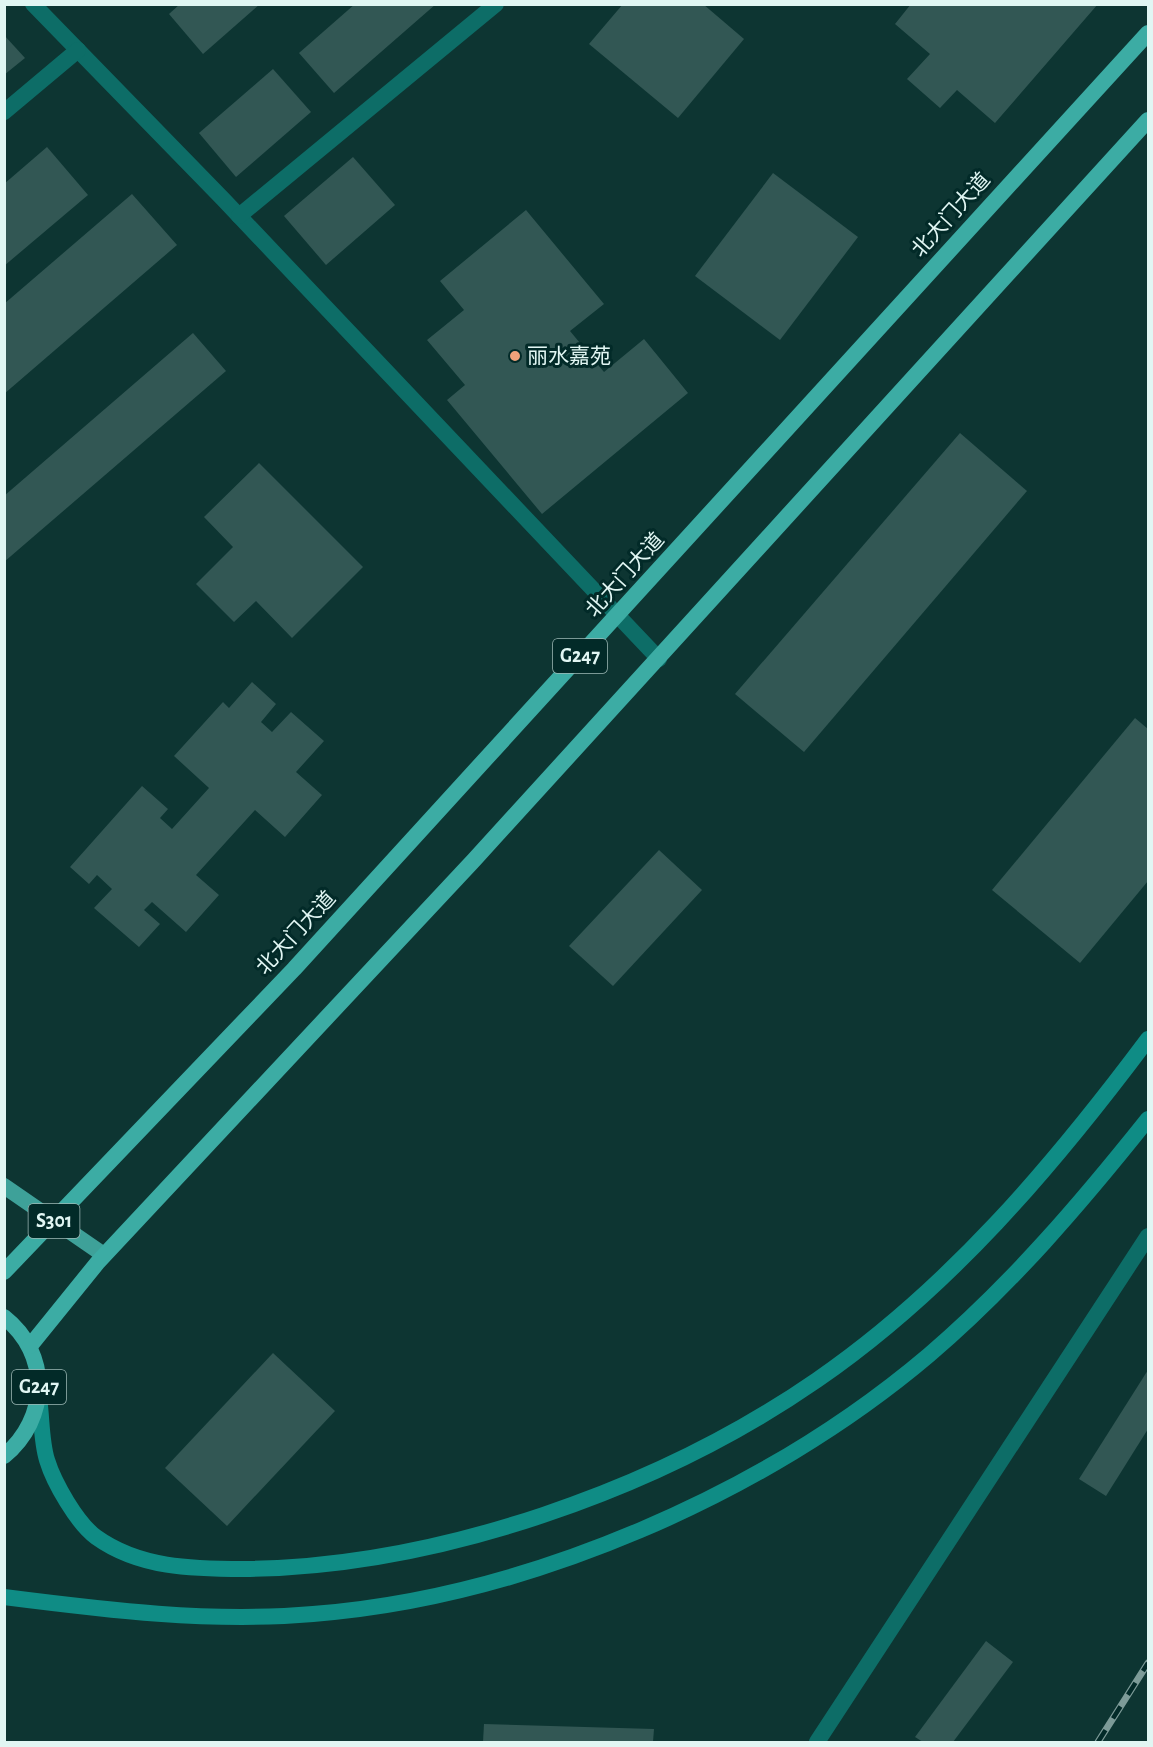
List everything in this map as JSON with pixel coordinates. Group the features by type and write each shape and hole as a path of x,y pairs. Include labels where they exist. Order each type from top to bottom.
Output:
{"highway":[{"name":"北大门大道","path":"4,1272 302,960 1149,33"},
{"name":"G247","path":"30,1346 104,1256 329,1017 1149,120"},
{"name":"G247","path":"4,1317 16,1327 30,1346 39,1371 39,1398 32,1423 18,1445 4,1456"}],"main road":[{"path":"39,1398 47,1459 66,1500 92,1534 128,1556 161,1564 198,1568 273,1569 346,1562 402,1553 456,1541 528,1519 598,1494 672,1462 728,1434 789,1399 845,1360 899,1317 1007,1212 1073,1136 1149,1039"},
{"path":"4,1597 97,1609 195,1616 274,1616 353,1610 450,1591 534,1568 615,1539 751,1476 814,1440 874,1398 984,1305 1036,1252 1149,1119"},
{"name":"S301","path":"4,1186 104,1256"}],"street":[{"path":"33,4 239,216 658,658"},
{"path":"239,216 496,4"},
{"path":"4,112 78,50"},
{"path":"817,1743 1149,1236"}],"building":[{"path":"180,4 260,4 203,54 169,14"},
{"path":"355,4 436,4 334,93 299,53"},
{"path":"623,4 703,4 744,39 678,118 589,44"},
{"path":"911,4 1098,4 995,123 957,90 940,108 907,79 930,54 895,24"},
{"path":"4,35 25,58 4,75"},
{"path":"273,69 311,112 236,177 199,133"},
{"path":"47,147 88,195 4,266 4,184"},
{"path":"353,157 395,205 326,265 284,216"},
{"path":"773,173 858,237 780,340 695,276"},
{"path":"132,194 177,245 4,394 4,304"},
{"name":"丽水嘉苑","path":"526,210 604,304 570,331 604,372 644,339 688,393 542,514 447,400 465,385 427,340 464,310 440,281"},
{"path":"193,333 226,371 4,562 4,496"},
{"path":"960,433 1027,491 804,752 735,694"},
{"path":"259,463 363,567 292,638 256,601 234,622 196,584 233,547 204,517"},
{"path":"252,682 276,704 261,722 272,732 291,712 324,741 296,772 322,795 285,837 255,810 196,875 219,895 186,932 152,902 144,910 160,924 139,947 94,908 112,889 97,875 89,884 70,867 142,786 168,809 160,818 172,829 209,788 174,756 223,702 229,708"},
{"path":"1135,718 1148,729 1148,881 1080,963 992,890"},
{"path":"659,850 702,890 613,986 569,946"},
{"path":"273,1353 335,1411 227,1526 165,1468"},
{"path":"1148,1370 1148,1429 1106,1496 1079,1479"},
{"path":"986,1641 1013,1662 953,1742 923,1742 915,1737"},
{"path":"484,1724 654,1729 653,1742 483,1742"}],"railway":[{"path":"1098,1742 1148,1663"}],"place":[{"name":"丽水嘉苑","path":"515,356"}]}
